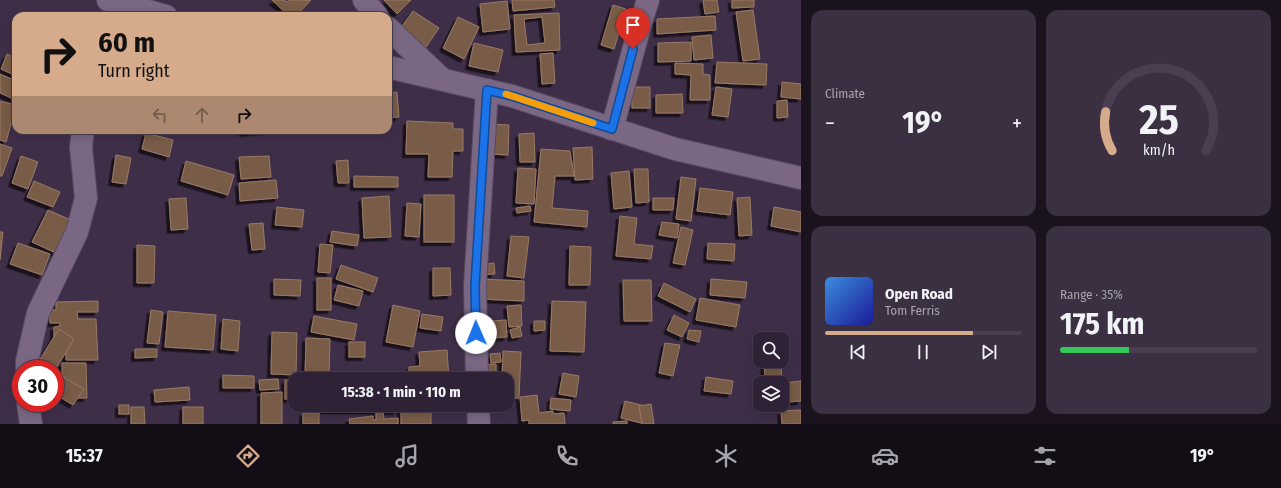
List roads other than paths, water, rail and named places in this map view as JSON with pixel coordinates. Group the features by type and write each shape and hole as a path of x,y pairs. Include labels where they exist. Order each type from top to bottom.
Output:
{"street":[{"path":"364,0 374,12"},
{"path":"612,129 638,30 648,0"},
{"path":"119,7 145,12"},
{"path":"392,32 441,79"},
{"path":"392,67 512,96 675,149 801,178"},
{"path":"477,372 475,286 487,90"},
{"path":"27,360 38,313 77,232 86,198 81,147 83,134"},
{"path":"29,412 31,424"},
{"path":"478,412 479,424"}]}
